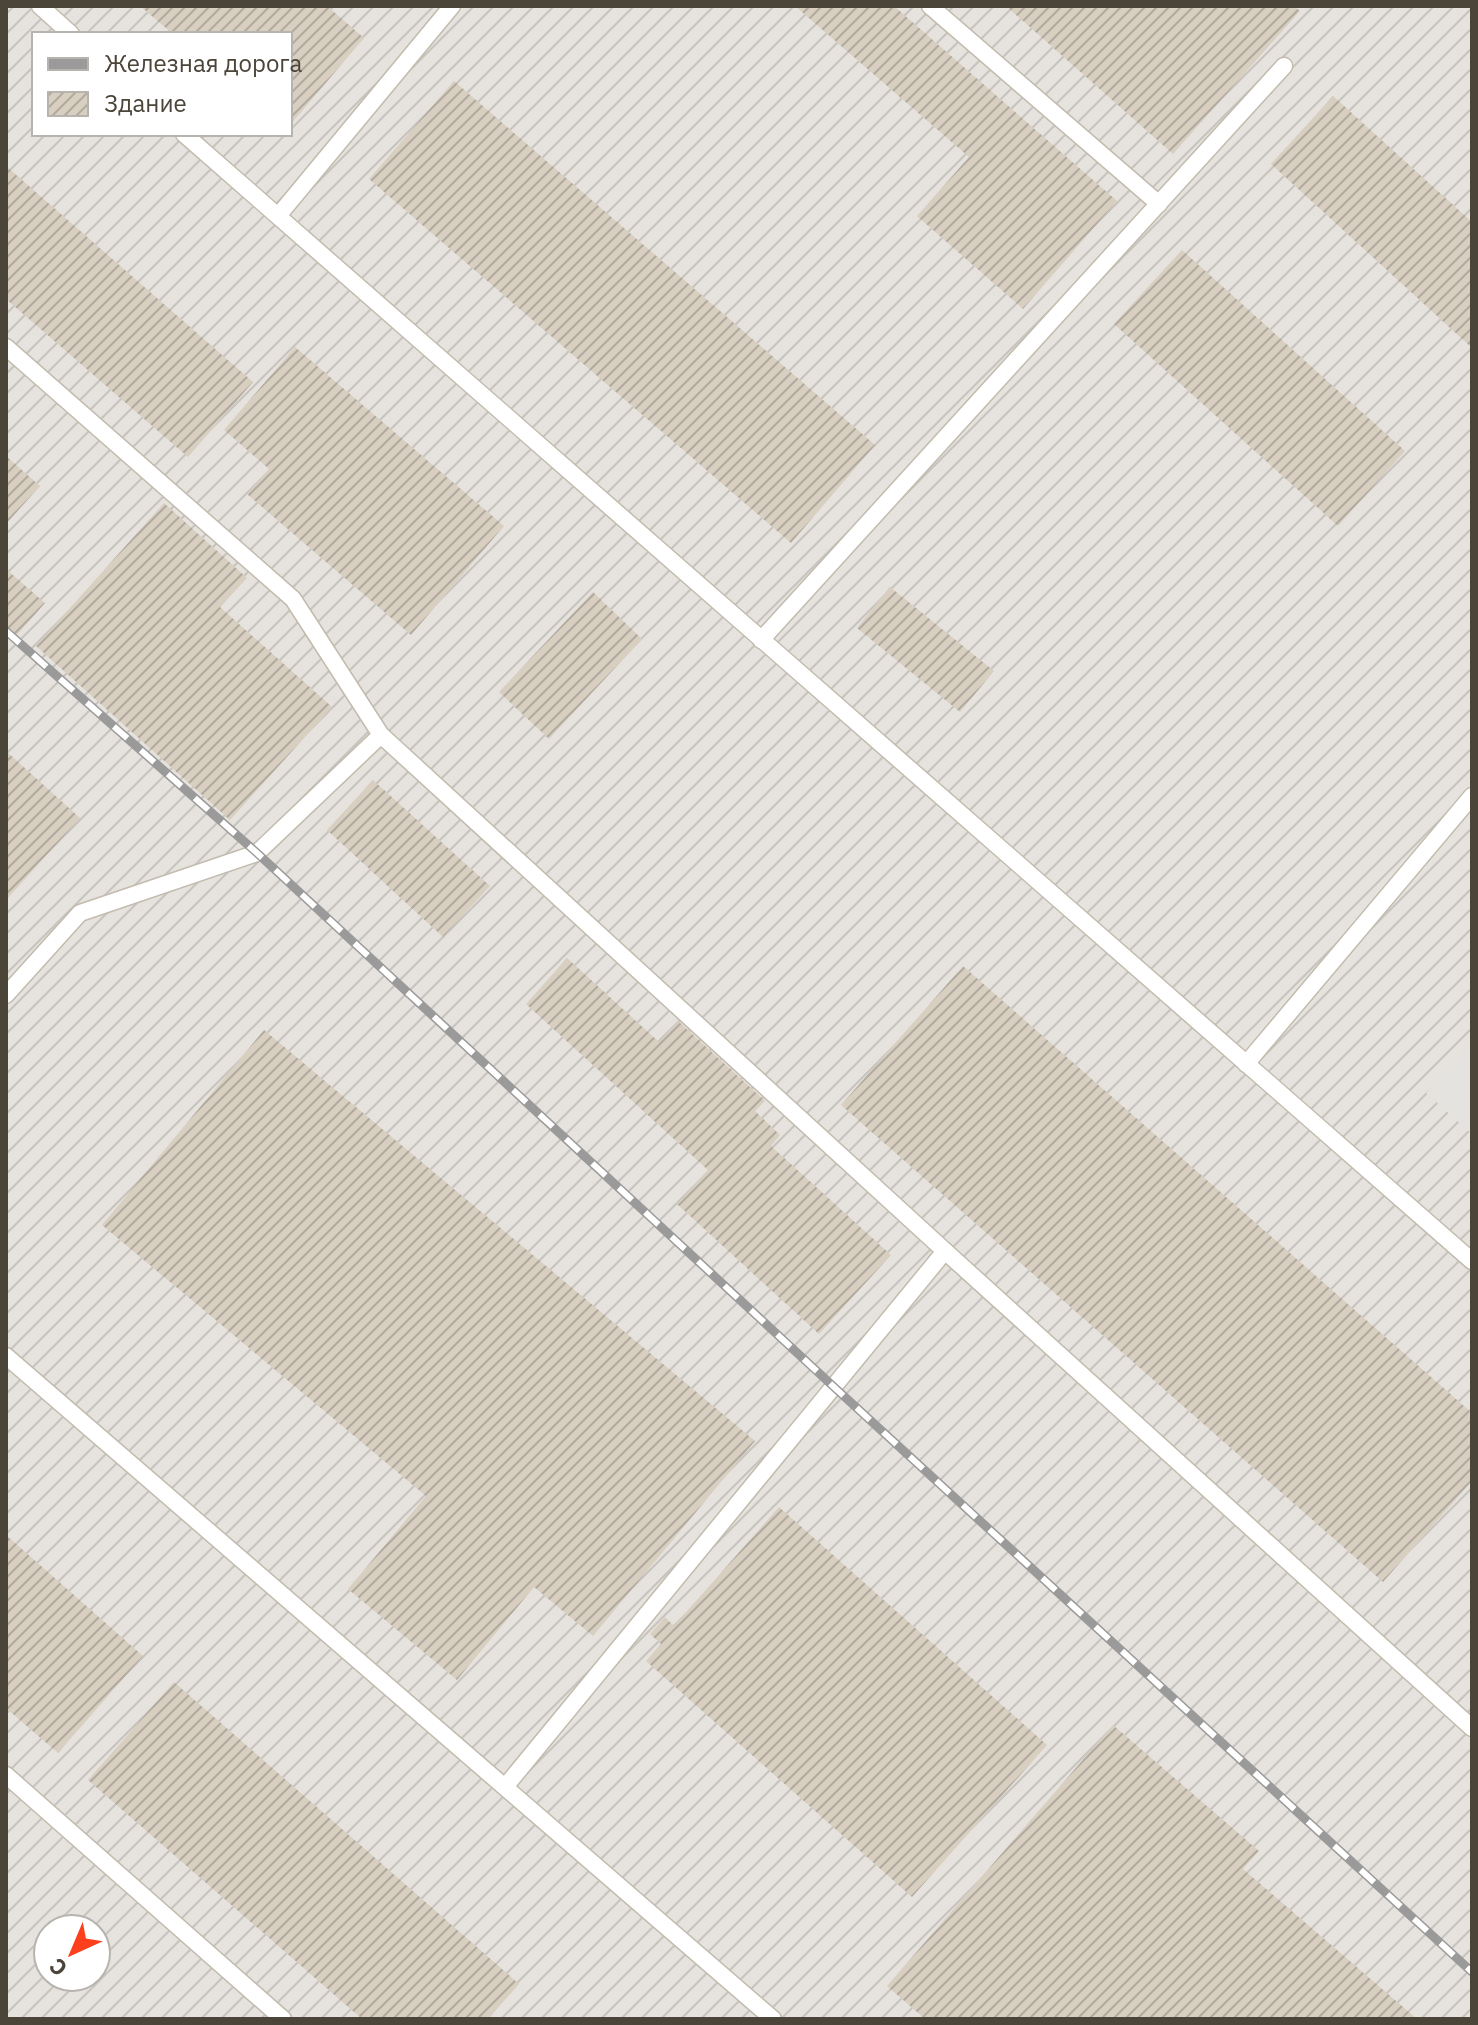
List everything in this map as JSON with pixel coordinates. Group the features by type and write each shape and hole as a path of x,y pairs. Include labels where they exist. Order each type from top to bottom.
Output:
{"lane":[{"path":"40,6 69,32"},
{"path":"278,216 452,6"},
{"path":"930,6 1159,204"},
{"path":"761,640 1284,66"},
{"path":"186,136 1472,1261"},
{"path":"6,347 293,599 381,735 1472,1728"},
{"path":"6,995 80,913 257,853 381,735"},
{"path":"1246,1064 1472,796"},
{"path":"505,1787 945,1251"},
{"path":"6,1356 773,2019"},
{"path":"6,1775 283,2019"}],"shaded area":[{"path":"6,6 1472,6 1472,2019 6,2019"},
{"path":"1472,1042 1472,1134 1426,1093"}],"building":[{"path":"140,6 327,6 364,38 292,123 292,32 171,32"},
{"path":"795,6 894,6 1117,201 1023,309 917,216 969,157"},
{"path":"1006,6 1294,6 1300,11 1173,154"},
{"path":"454,81 875,445 791,543 369,179"},
{"path":"1333,96 1472,222 1472,348 1271,164"},
{"path":"6,166 253,382 188,457 6,299"},
{"path":"1182,250 1405,451 1338,526 1114,324"},
{"path":"295,347 504,526 411,635 247,494 269,469 224,430"},
{"path":"6,456 40,486 6,524"},
{"path":"164,503 247,578 220,607 332,707 230,820 36,646"},
{"path":"6,569 45,603 15,637 6,629"},
{"path":"890,587 994,671 960,712 857,628"},
{"path":"593,592 642,639 549,739 499,692"},
{"path":"6,751 80,818 6,900"},
{"path":"373,780 490,886 443,937 327,830"},
{"path":"567,958 659,1042 678,1021 765,1101 755,1111 780,1135 771,1146 891,1255 819,1334 677,1204 708,1170 526,1004"},
{"path":"963,966 1472,1413 1472,1481 1383,1582 841,1105"},
{"path":"264,1030 755,1441 593,1636 534,1587 457,1680 348,1589 426,1496 102,1225"},
{"path":"779,1507 1047,1745 912,1897 646,1661 661,1644 650,1634 665,1617 674,1626"},
{"path":"6,1535 143,1656 58,1753 6,1708"},
{"path":"174,1682 519,1984 488,2019 362,2019 88,1780"},
{"path":"1113,1725 1259,1851 1243,1869 1417,2019 925,2019 887,1986"}],"railway":[{"path":"6,631 257,853 1472,1972"}]}
